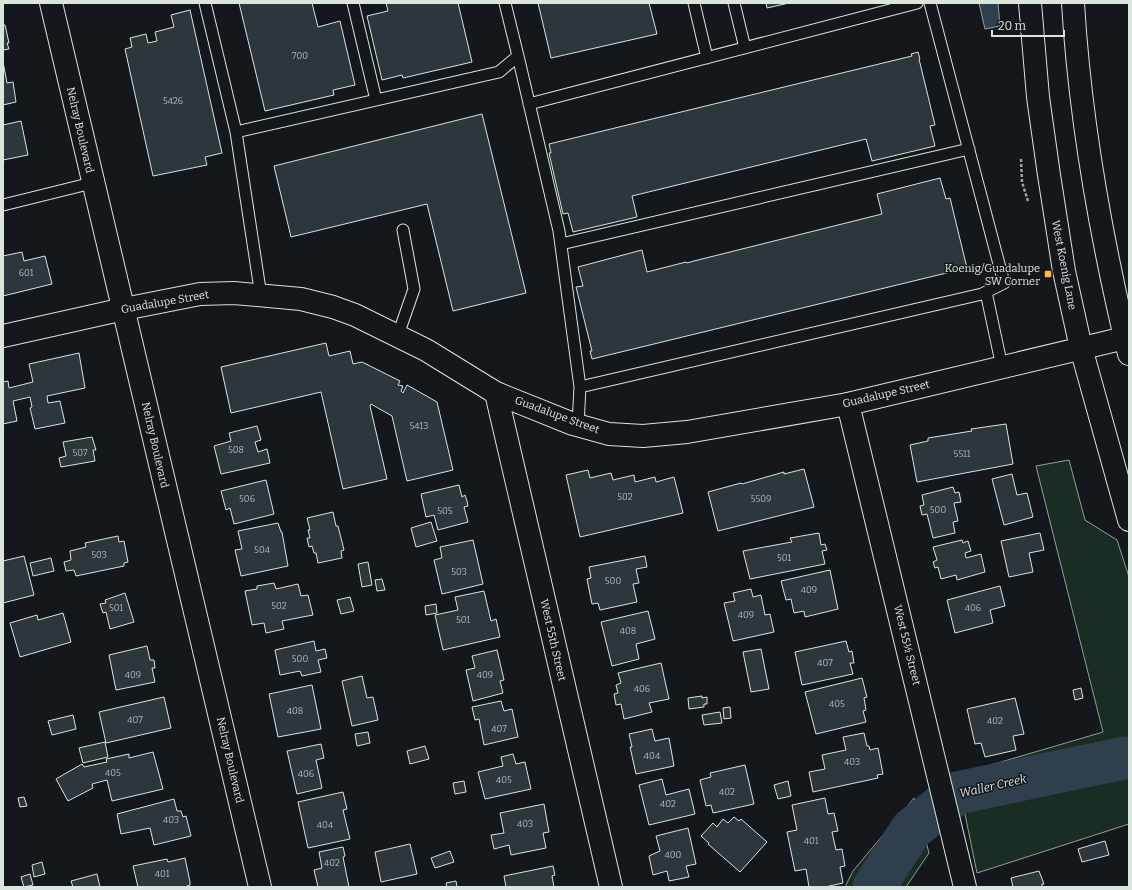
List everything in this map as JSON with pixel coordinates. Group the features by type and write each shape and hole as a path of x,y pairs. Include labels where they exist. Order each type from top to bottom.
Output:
{"street":[{"name":"Nelray Boulevard","path":"51,3 92,183 124,309 129,336 260,887"},
{"name":"West Koenig Lane","path":"1030,3 1038,97 1048,175 1064,271 1081,348 1129,520"},
{"path":"1073,3 1080,91 1090,166 1107,259 1128,343"},
{"name":"Guadalupe Street","path":"3,336 200,294 234,293 301,299 333,307 355,315 426,350 496,392 578,425 609,434 643,436 687,432 848,404 1081,348 1128,343"},
{"name":"West 55th Street","path":"496,392 611,887"},
{"name":"West 55½ Street","path":"848,404 965,887"}],"lane":[{"path":"205,3 236,132 261,296"},
{"path":"353,3 376,100"},
{"path":"505,3 559,231 580,387 578,425"},
{"path":"694,3 707,58"},
{"path":"734,3 745,48"},
{"path":"529,104 917,3"},
{"path":"580,387 986,292 1004,283 930,3"},
{"path":"236,132 499,72 518,56"},
{"path":"561,244 968,149"},
{"path":"3,205 92,183"},
{"path":"398,336 414,289 402,230"},
{"path":"986,292 1002,367"}],"green space":[{"path":"1069,460 1085,520 1117,540 1129,577 1129,824 977,873 957,775 1103,732 1036,466"},
{"path":"914,798 929,853 906,887 845,887 853,871"}],"water":[{"path":"979,3 998,3 1000,26 985,29"}],"building":[{"path":"239,3 312,3 318,27 340,21 355,85 333,90 334,95 265,111"},
{"path":"386,3 458,3 472,62 403,78 402,75 382,80 367,16 388,11"},
{"path":"538,3 649,3 657,34 551,58"},
{"path":"766,3 789,3 767,8"},
{"path":"190,10 222,153 205,157 207,165 153,176 125,49 132,47 130,38 146,34 148,43 157,41 155,32 174,27 171,15"},
{"path":"3,25 5,25 9,49 3,50"},
{"path":"918,52 935,125 930,126 935,146 872,161 866,139 632,196 637,217 573,232 568,213 563,214 549,153 551,153 549,144 912,56 911,54"},
{"path":"3,62 7,83 13,82 16,102 3,105"},
{"path":"482,114 526,293 453,311 427,204 291,237 274,166"},
{"path":"21,121 28,155 3,160 3,125"},
{"path":"940,178 946,199 950,198 967,268 592,359 590,351 592,351 576,287 583,286 578,267 642,250 647,272 687,263 882,214 877,194"},
{"path":"22,252 24,261 45,256 52,284 3,296 3,256"},
{"path":"326,343 329,356 350,351 353,364 362,362 400,381 398,385 403,386 401,391 403,393 407,385 437,402 453,470 407,481 392,416 371,404 370,406 387,479 343,489 321,392 231,413 221,367"},
{"path":"79,353 85,388 47,396 48,403 60,401 65,423 35,429 30,408 32,407 30,397 13,401 17,421 3,424 3,382 8,381 9,388 33,382 29,364"},
{"path":"1006,424 1013,464 917,482 910,445 928,441 928,438 972,431 971,429"},
{"path":"257,426 261,440 255,442 258,452 267,449 270,463 221,474 214,446 231,441 229,433"},
{"path":"92,437 96,450 93,450 95,461 61,467 59,458 66,456 63,442"},
{"path":"804,469 814,507 718,531 708,492 784,472 784,474"},
{"path":"588,470 590,478 611,473 613,480 634,475 635,482 655,477 656,482 674,477 683,513 580,537 566,475"},
{"path":"1012,474 1017,495 1027,493 1033,517 1004,525 992,479"},
{"path":"266,480 274,514 234,524 230,508 226,510 221,491"},
{"path":"459,485 462,497 465,495 467,501 468,506 464,507 468,522 438,530 434,515 426,517 421,494"},
{"path":"953,487 955,493 959,492 961,502 954,503 958,521 953,522 955,533 933,538 927,514 922,515 920,506 924,505 922,495"},
{"path":"333,512 344,550 341,551 342,558 318,563 316,553 314,553 312,546 309,547 307,538 310,538 308,530 310,530 307,518"},
{"path":"431,522 437,541 416,547 411,528"},
{"path":"278,523 282,532 288,566 241,576 235,550 242,549 238,531"},
{"path":"819,533 821,545 825,544 827,550 822,551 825,564 750,579 743,551 792,542 790,538"},
{"path":"1040,533 1044,550 1029,553 1033,572 1009,577 1001,541"},
{"path":"118,536 119,542 124,541 128,562 124,563 124,566 76,576 74,570 66,571 64,562 71,560 70,551 86,547 85,543"},
{"path":"473,540 483,584 442,594 434,560 442,558 440,547"},
{"path":"962,540 963,543 968,541 971,551 965,553 966,558 981,554 985,572 957,580 956,575 941,579 938,567 935,568 933,562 937,560 933,547"},
{"path":"24,556 34,595 3,603 3,561"},
{"path":"645,556 647,567 636,569 639,583 633,584 637,602 600,610 598,603 592,604 587,579 591,578 589,567"},
{"path":"51,558 54,571 33,576 30,563"},
{"path":"368,562 372,585 362,587 358,564"},
{"path":"830,570 838,609 805,617 804,611 794,613 791,599 786,600 781,581"},
{"path":"382,579 385,590 377,591 375,580"},
{"path":"274,583 276,589 298,584 301,596 308,595 313,615 282,621 284,629 266,633 264,623 252,625 245,591 257,589 257,586"},
{"path":"1000,586 1005,606 990,610 993,623 955,633 947,600"},
{"path":"751,589 753,597 761,595 765,615 770,614 774,632 733,641 724,603 735,601 733,593"},
{"path":"484,591 491,621 496,619 500,637 443,650 435,615 458,610 455,597"},
{"path":"125,593 134,622 110,629 106,612 103,613 100,604 106,603 105,600"},
{"path":"350,597 354,611 341,614 337,600"},
{"path":"436,604 437,613 426,615 425,606"},
{"path":"648,611 655,639 636,644 639,659 612,666 601,622"},
{"path":"63,613 71,642 20,657 10,623 37,615 38,620"},
{"path":"314,641 316,651 325,649 327,658 318,660 321,672 302,676 300,671 280,675 275,650"},
{"path":"846,641 849,652 852,651 854,663 850,663 853,674 802,685 795,652"},
{"path":"147,646 150,660 154,660 155,668 152,668 155,682 116,690 109,655"},
{"path":"761,649 769,689 751,692 743,652"},
{"path":"497,650 504,680 500,681 503,693 473,701 466,670 475,668 472,656"},
{"path":"661,663 669,699 649,703 652,712 624,719 621,704 616,705 614,694 618,693 616,685 621,683 618,673"},
{"path":"362,676 367,698 373,697 378,720 352,726 342,681"},
{"path":"862,678 867,697 864,698 866,710 863,711 866,722 816,734 805,692"},
{"path":"312,685 321,729 278,737 269,694"},
{"path":"1081,688 1083,698 1075,700 1073,690"},
{"path":"702,696 702,698 707,697 707,704 704,704 704,707 689,709 688,698"},
{"path":"164,697 171,728 106,743 99,712"},
{"path":"1015,698 1024,734 1013,736 1016,750 985,757 981,743 975,744 967,709"},
{"path":"501,701 504,711 512,709 518,737 484,745 479,719 475,720 472,707"},
{"path":"730,707 731,718 724,719 723,708"},
{"path":"720,712 722,723 704,725 702,715"},
{"path":"73,715 76,729 52,735 48,721"},
{"path":"652,729 655,741 669,738 674,766 636,774 630,747 632,747 629,734"},
{"path":"368,732 370,743 357,746 355,734"},
{"path":"864,733 867,746 869,746 870,750 878,748 883,774 877,775 878,778 813,792 809,772 825,769 822,755 846,750 843,737"},
{"path":"105,742 108,757 83,763 79,748"},
{"path":"321,744 324,758 316,760 322,788 297,794 287,751"},
{"path":"425,746 429,759 410,764 407,751"},
{"path":"153,752 163,789 112,801 107,780 92,784 93,788 68,801 56,779 82,764 84,767 107,762 106,759 129,754 129,758"},
{"path":"513,754 516,764 525,762 531,789 485,799 478,772 503,766 501,757"},
{"path":"745,765 754,804 713,813 711,805 706,806 700,780 711,777 710,773"},
{"path":"662,779 666,795 689,789 695,814 649,825 639,785"},
{"path":"464,781 466,792 455,794 453,783"},
{"path":"788,781 791,796 778,799 774,785"},
{"path":"343,792 347,809 343,810 350,839 308,848 298,802"},
{"path":"24,797 27,806 20,807 18,798"},
{"path":"825,798 828,814 834,813 838,831 832,832 836,850 842,849 845,866 840,867 843,883 825,887 809,887 806,869 795,871 787,832 797,830 792,805"},
{"path":"174,799 177,811 181,811 183,817 186,816 191,836 154,845 150,828 121,834 117,814"},
{"path":"544,804 549,832 543,833 546,848 511,855 509,845 494,849 491,835 504,833 500,813"},
{"path":"734,817 739,821 741,819 767,842 740,872 701,836 713,823 717,827 723,819 728,823"},
{"path":"688,828 696,864 686,866 689,877 669,881 667,871 653,875 649,856 660,851 656,836"},
{"path":"1105,841 1109,855 1082,862 1078,849"},
{"path":"410,844 417,874 381,882 375,852"},
{"path":"343,847 345,856 343,857 349,887 318,887 314,870 322,868 319,852"},
{"path":"450,851 454,862 435,868 431,858"},
{"path":"185,858 190,882 190,885 187,886 188,887 138,887 133,866 167,859 168,862"},
{"path":"42,862 45,874 34,877 32,865"},
{"path":"553,866 555,875 552,876 554,887 506,887 504,876"},
{"path":"1039,871 1044,884 1042,884 1042,887 1013,887 1011,878"},
{"path":"30,874 33,885 24,887 21,877"},
{"path":"97,874 100,887 73,887 71,881"},
{"path":"456,881 457,887 447,887 446,883"}],"waterway":[{"name":"Waller Creek","path":"874,887 912,829 957,793 1129,758"}],"place":[{"name":"Koenig/Guadalupe SW Corner","path":"1048,274"}]}
